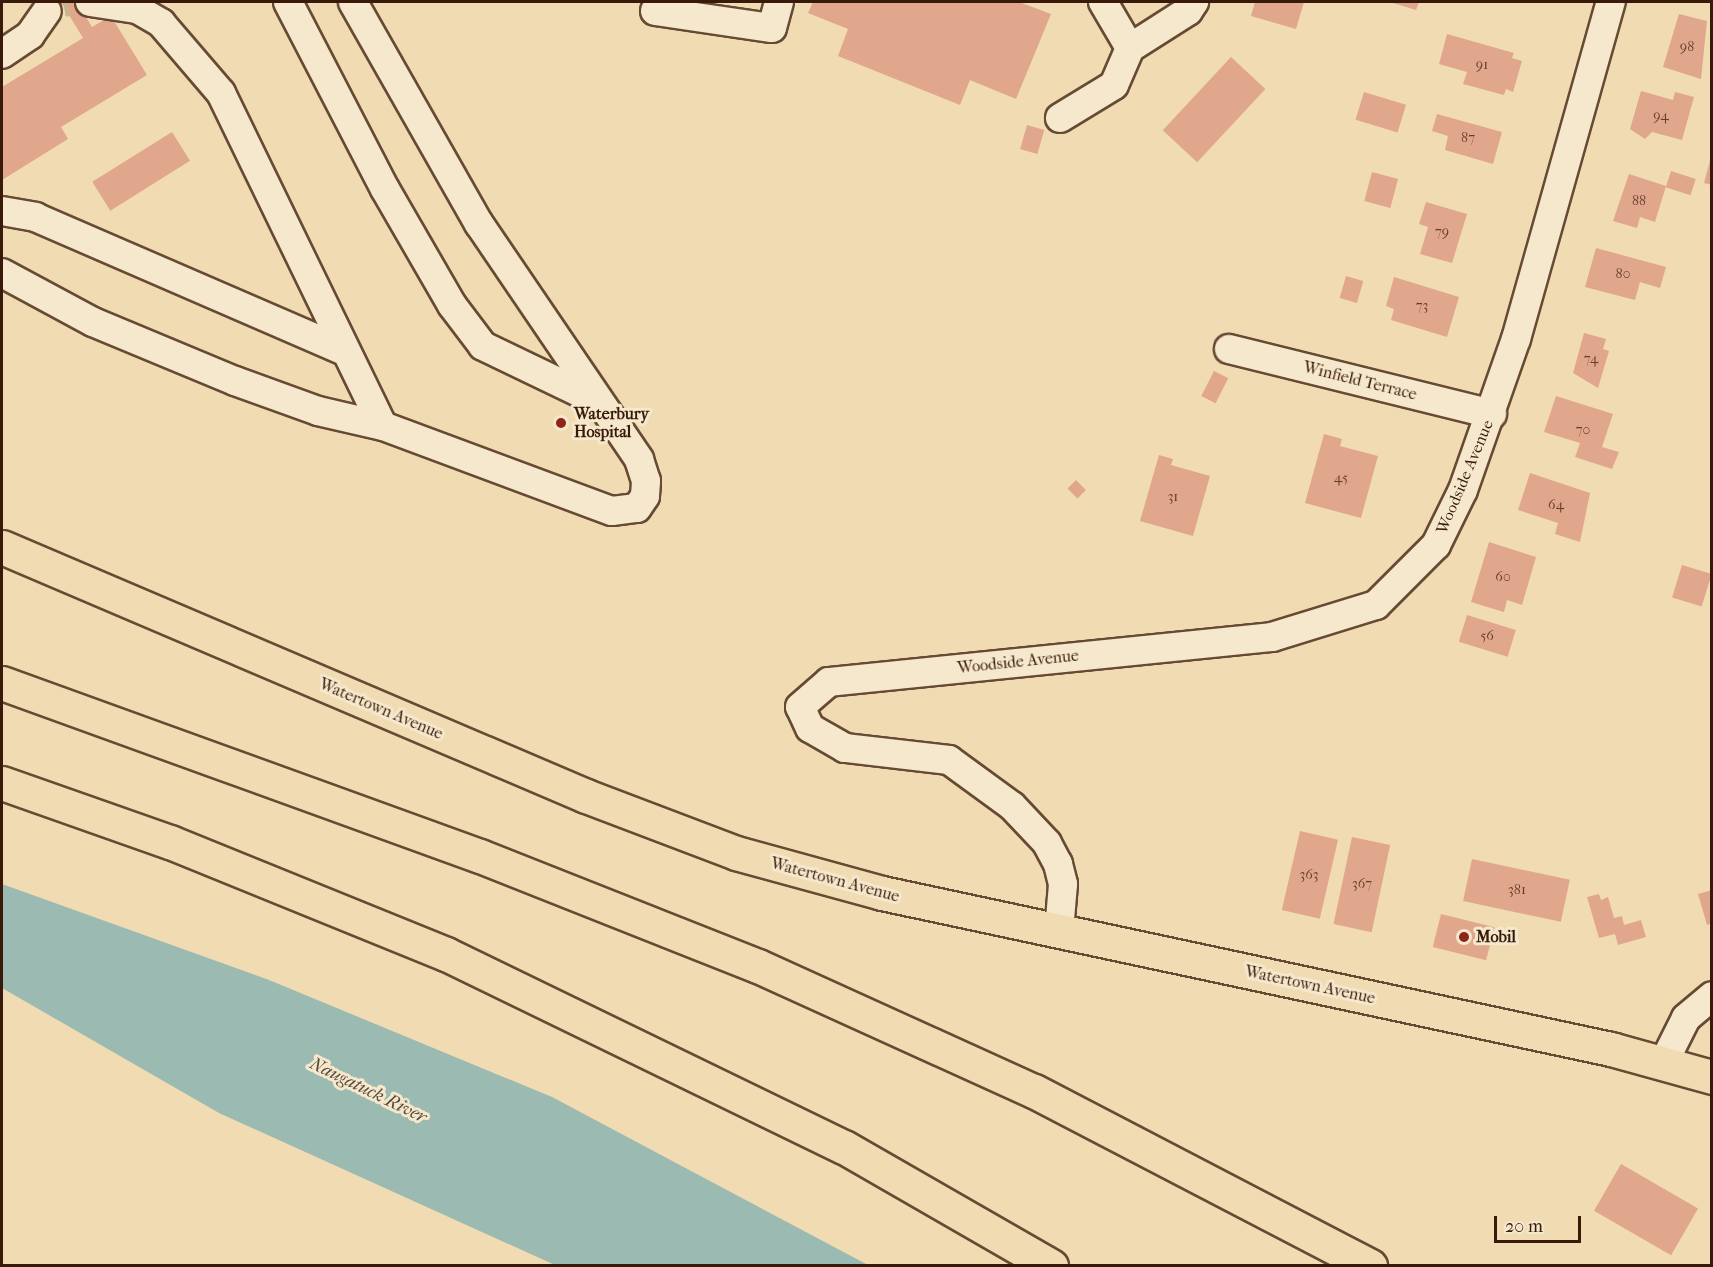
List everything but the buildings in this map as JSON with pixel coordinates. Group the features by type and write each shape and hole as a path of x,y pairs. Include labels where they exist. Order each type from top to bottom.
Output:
{"main road":[{"name":"Watertown Avenue","path":"2,547 665,827 806,874 1059,932 1664,1062 1712,1077"},
{"path":"2,683 191,754 480,856 758,966 1034,1091 1303,1228 1371,1266"},
{"path":"2,700 191,754"},
{"path":"2,783 170,842 446,954 716,1082 844,1147 1051,1266"},
{"path":"2,798 170,842"},
{"path":"1303,1228 1398,1266"}],"street":[{"path":"288,2 385,189 452,305 483,346 593,399"},
{"path":"2,273 93,322 235,381 318,411 383,426 612,511 630,512 645,496 646,481 639,459 593,399 473,214 353,2"},
{"path":"655,10 772,28 779,2"},
{"path":"1103,2 1130,48"},
{"path":"1060,118 1114,86 1130,48 1188,11 1194,2"},
{"name":"Woodside Avenue","path":"1059,932 1063,884 1058,864 1047,843 1011,806 949,760 845,748 810,728 800,707 830,682 1272,637 1376,605 1436,544 1492,414 1611,2"},
{"path":"2,54 30,35 59,4 136,9 160,23 221,93 342,350 383,426"},
{"path":"2,212 35,217 342,350"},
{"name":"Winfield Terrace","path":"1229,349 1492,414"},
{"path":"1664,1062 1686,1018 1712,996"}],"water":[{"name":"Naugatuck River","path":"2,884 269,980 552,1097 868,1265 555,1265 219,1113 2,988"}],"tunnel":[{"path":"63,3 68,2"}],"place":[{"name":"Waterbury Hospital","path":"561,423"},
{"name":"Mobil","path":"1464,937"}]}
